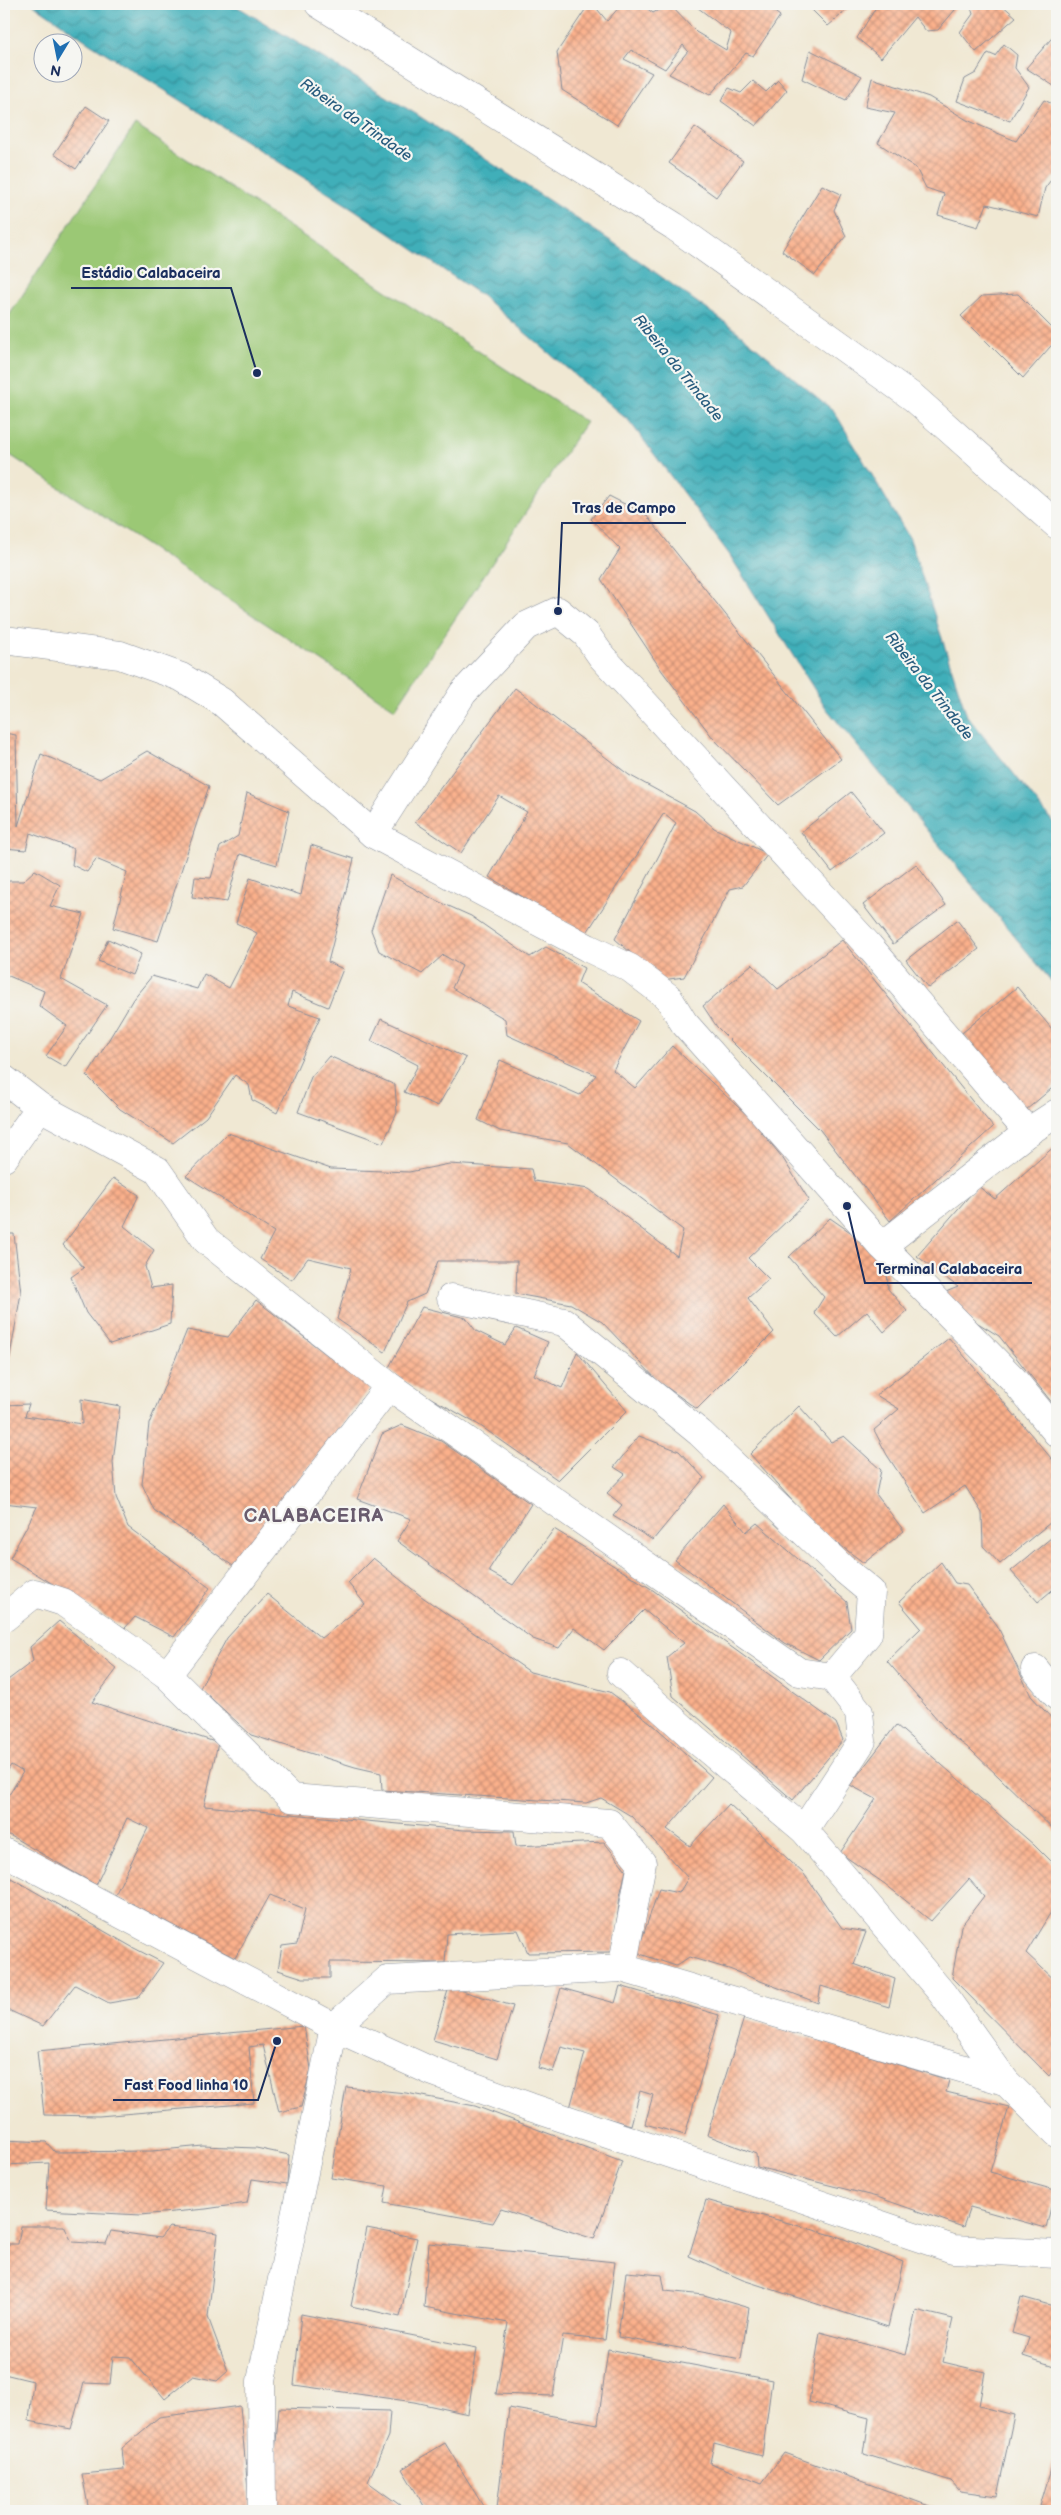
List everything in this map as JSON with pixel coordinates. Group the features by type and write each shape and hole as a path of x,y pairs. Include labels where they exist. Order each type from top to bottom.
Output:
{"street":[{"path":"319,4 674,226 914,398 1057,525"},
{"path":"373,834 463,693 526,626 558,611 586,634 602,658 868,946 1028,1132"},
{"path":"4,640 120,655 181,677 222,702 373,834 588,948 630,968 668,998 684,1023 882,1246 1013,1379 1057,1433"},
{"path":"4,1079 40,1107 158,1170 206,1240 389,1386 799,1672 832,1677 859,1712 862,1741 804,1830"},
{"path":"4,1158 40,1107"},
{"path":"882,1246 1028,1132 1057,1113"},
{"path":"451,1298 564,1322 700,1433 841,1567 871,1592 868,1634 832,1677"},
{"path":"167,1675 389,1386"},
{"path":"4,1618 35,1594 63,1602 167,1675 291,1798 609,1823 642,1863 622,1968"},
{"path":"1036,1669 1057,1696"},
{"path":"621,1672 694,1738 804,1830 942,1993 1006,2081 1057,2132"},
{"path":"4,1852 334,2027 432,2071 530,2107 953,2249 1057,2254"},
{"path":"262,2511 261,2381 334,2027 387,1980 622,1968 1006,2081"}],"green space":[{"path":"135,125 586,422 395,709 4,451 4,323"}],"water":[{"name":"Ribeira da Trindade","path":"33,4 233,4 416,114 614,243 733,328 834,411 910,539 967,716 1057,827 1057,988 826,708 729,554 630,422 482,296 355,210 88,42 82,38 82,32 74,32"}],"building":[{"path":"589,4 593,4 607,21 622,4 641,4 653,13 669,4 696,32 726,50 731,33 693,4 764,4 780,16 753,56 746,53 710,95 669,74 688,51 683,45 665,69 631,50 624,59 652,73 617,125 562,90 557,52"},
{"path":"806,4 854,4 828,26"},
{"path":"878,4 960,4 938,30 926,31 915,17 881,58 857,38"},
{"path":"970,4 1001,4 1016,17 976,52 960,32 973,14"},
{"path":"1057,32 1057,88 1026,68"},
{"path":"1004,44 1017,55 1015,68 1029,87 1010,121 957,101 965,79 976,73 988,53 995,56"},
{"path":"810,50 862,76 846,100 802,79"},
{"path":"872,78 929,97 967,120 1016,141 1044,100 1057,106 1057,177 1053,177 1045,188 1038,217 987,204 978,227 938,215 944,194 926,188 916,168 878,143 895,113 865,107"},
{"path":"778,80 787,90 756,126 721,101 729,88 741,93 753,81 766,92"},
{"path":"86,106 109,121 76,169 54,154"},
{"path":"695,127 743,161 716,197 669,163"},
{"path":"822,185 841,194 834,210 846,236 815,275 782,251"},
{"path":"1018,294 1057,333 1057,339 1023,378 961,316 982,296"},
{"path":"609,496 646,515 841,759 778,805 713,738 662,671 601,579 620,549 591,519"},
{"path":"515,688 629,775 695,811 714,828 768,854 743,886 730,889 684,977 662,980 615,939 676,823 664,813 586,934 489,877 527,812 499,796 461,853 415,822"},
{"path":"4,733 16,735 18,826 41,754 100,779 147,751 209,786 158,941 113,928 127,872 96,859 87,872 72,865 74,849 30,833 26,850 4,848"},
{"path":"851,792 884,833 832,872 801,832"},
{"path":"247,793 289,811 277,865 240,854 227,902 192,897 195,877 211,878 220,847 238,836"},
{"path":"311,845 354,859 328,962 343,969 328,1007 292,992 288,1006 320,1017 277,1113 252,1100 249,1085 235,1075 206,1117 173,1143 120,1109 87,1076 133,999 152,976 197,989 204,974 229,988 257,933 236,923 250,878 301,895"},
{"path":"916,864 946,905 893,944 863,905"},
{"path":"35,870 60,885 50,906 84,914 61,979 107,1005 65,1067 46,1056 67,1026 39,1006 44,991 4,974 4,885 9,881 23,881"},
{"path":"390,875 433,899 471,916 530,957 546,947 584,968 578,983 639,1021 613,1070 635,1088 672,1046 749,1117 782,1157 809,1200 748,1258 769,1279 748,1298 774,1332 697,1409 658,1381 602,1322 571,1304 516,1294 517,1261 438,1261 425,1294 407,1302 385,1352 337,1319 351,1268 308,1258 292,1280 260,1259 274,1232 186,1176 228,1133 331,1169 409,1172 449,1164 531,1169 534,1181 589,1189 677,1256 683,1230 568,1143 500,1131 478,1120 500,1060 580,1095 596,1075 507,1035 505,1019 452,988 462,966 443,955 422,974 379,951 371,930"},
{"path":"957,920 979,949 928,988 906,960"},
{"path":"108,939 141,954 132,975 98,961"},
{"path":"842,940 993,1127 890,1221 820,1130 717,1027 703,1006 752,964 778,989"},
{"path":"1017,987 1057,1035 1057,1084 1026,1110 962,1033"},
{"path":"381,1019 466,1058 438,1106 404,1092 418,1065 371,1041"},
{"path":"329,1056 395,1085 397,1113 383,1143 298,1112 311,1077"},
{"path":"1057,1144 1057,1409 999,1336 968,1317 941,1294 958,1287 917,1256 978,1186 995,1199"},
{"path":"113,1178 139,1195 124,1226 154,1250 145,1266 151,1288 172,1285 170,1324 110,1344 86,1313 71,1277 84,1268 63,1245"},
{"path":"830,1218 856,1236 887,1266 888,1289 907,1311 884,1332 867,1311 837,1337 814,1313 824,1297 789,1257"},
{"path":"4,1234 14,1234 21,1293 5,1385"},
{"path":"256,1300 370,1388 233,1566 154,1510 142,1484 149,1424 187,1330 228,1337"},
{"path":"422,1307 466,1318 476,1331 505,1345 516,1328 548,1342 534,1375 562,1388 577,1352 627,1411 558,1480 479,1425 422,1393 388,1369"},
{"path":"949,1338 1057,1465 1057,1527 1051,1522 1000,1564 983,1546 982,1513 965,1486 925,1513 887,1455 874,1430 899,1409 876,1395"},
{"path":"81,1399 120,1406 113,1462 116,1497 128,1527 210,1588 174,1637 135,1617 125,1628 10,1558 37,1507 4,1503 4,1405 29,1404 25,1416 82,1424"},
{"path":"799,1406 831,1442 844,1436 881,1470 876,1494 904,1531 864,1563 816,1527 750,1454"},
{"path":"402,1425 441,1441 531,1504 488,1571 513,1585 554,1529 650,1588 836,1723 843,1740 793,1800 673,1696 667,1657 684,1643 644,1610 604,1650 574,1628 559,1648 533,1639 397,1541 411,1519 357,1499 382,1434"},
{"path":"639,1436 679,1451 704,1478 653,1540 613,1516 622,1505 607,1493 625,1474 614,1467"},
{"path":"723,1504 746,1532 757,1523 847,1602 851,1629 819,1660 785,1643 675,1560"},
{"path":"1057,1533 1057,1586 1038,1602 1011,1571"},
{"path":"373,1558 421,1596 530,1672 610,1692 650,1722 712,1777 667,1829 690,1846 729,1804 804,1874 842,1928 866,1932 854,1964 895,1979 889,2007 821,1986 818,2003 729,1969 689,1957 676,1966 637,1953 659,1889 679,1893 688,1878 631,1816 601,1798 586,1803 382,1790 381,1773 355,1767 251,1735 200,1688 227,1638 267,1594 321,1638 365,1604 348,1583"},
{"path":"941,1562 955,1583 967,1585 997,1625 1031,1696 1057,1724 1057,1833 971,1750 951,1735 887,1661 921,1628 899,1602"},
{"path":"59,1621 117,1669 92,1702 218,1743 204,1806 464,1830 514,1831 516,1846 604,1842 626,1870 620,1896 613,1952 528,1953 518,1930 447,1934 445,1963 330,1962 330,1978 303,1978 278,1970 282,1946 297,1944 305,1909 270,1895 235,1958 115,1895 148,1828 127,1818 96,1885 4,1832 4,1803 23,1772 11,1765 4,1777 4,1683 33,1661 30,1647"},
{"path":"896,1725 1034,1845 1057,1868 1057,1902 1026,1953 1057,1982 1057,2065 1049,2076 952,1978 961,1926 984,1896 969,1879 931,1921 885,1884 840,1853 876,1799 850,1785"},
{"path":"4,1874 163,1963 138,1998 109,2003 75,1985 43,2026 4,2008"},
{"path":"620,1986 719,2015 685,2135 645,2124 653,2095 640,2091 631,2125 570,2108 585,2053 561,2047 553,2072 538,2068 561,1988 615,2003"},
{"path":"449,1987 513,2006 497,2059 433,2040"},
{"path":"744,2018 949,2080 946,2092 1009,2107 990,2172 1055,2190 1046,2228 970,2207 963,2227 877,2197 757,2167 756,2154 707,2135"},
{"path":"304,2026 311,2069 301,2107 279,2112 263,2045 249,2047 254,2103 99,2116 44,2115 37,2051"},
{"path":"346,2087 406,2093 475,2106 622,2161 594,2239 501,2209 493,2223 384,2203 387,2186 331,2178"},
{"path":"4,2140 46,2142 55,2152 152,2151 203,2146 256,2148 289,2155 287,2184 252,2179 247,2203 206,2209 140,2215 46,2210 49,2163 4,2165"},
{"path":"706,2200 839,2237 903,2262 888,2327 743,2280 689,2256"},
{"path":"21,2226 64,2226 72,2242 106,2244 111,2231 160,2238 169,2227 218,2233 208,2317 228,2371 217,2381 193,2376 165,2399 130,2357 113,2356 110,2384 84,2383 71,2429 29,2421 33,2381 4,2374 4,2244 18,2244"},
{"path":"367,2228 417,2238 400,2317 351,2306"},
{"path":"429,2243 615,2262 605,2340 563,2336 553,2396 496,2394 508,2323 424,2307"},
{"path":"626,2272 662,2275 665,2291 704,2295 749,2308 741,2359 618,2337"},
{"path":"1021,2297 1057,2307 1057,2367 1023,2356 1029,2338 1012,2333"},
{"path":"916,2310 953,2319 943,2362 985,2372 979,2406 1014,2415 997,2496 960,2491 951,2481 864,2454 869,2418 809,2402 820,2332 906,2355"},
{"path":"301,2314 477,2348 468,2414 414,2402 294,2385"},
{"path":"608,2349 772,2380 762,2456 714,2443 710,2463 762,2483 784,2453 943,2511 499,2511 497,2508 509,2408 598,2424"},
{"path":"240,2406 250,2511 89,2511 82,2474 124,2470 122,2448 159,2417"},
{"path":"279,2408 390,2411 388,2436 368,2482 408,2511 275,2511 273,2476"},
{"path":"445,2443 486,2511 427,2511 402,2469"},
{"path":"1057,2449 1057,2511 1040,2506"}],"place":[{"name":"Estádio Calabaceira","path":"257,373"},
{"name":"Tras de Campo","path":"558,611"},
{"name":"Terminal Calabaceira","path":"847,1206"},
{"name":"Fast Food linha 10","path":"277,2041"}],"district":[{"name":"CALABACEIRA","path":"314,1516"}]}
